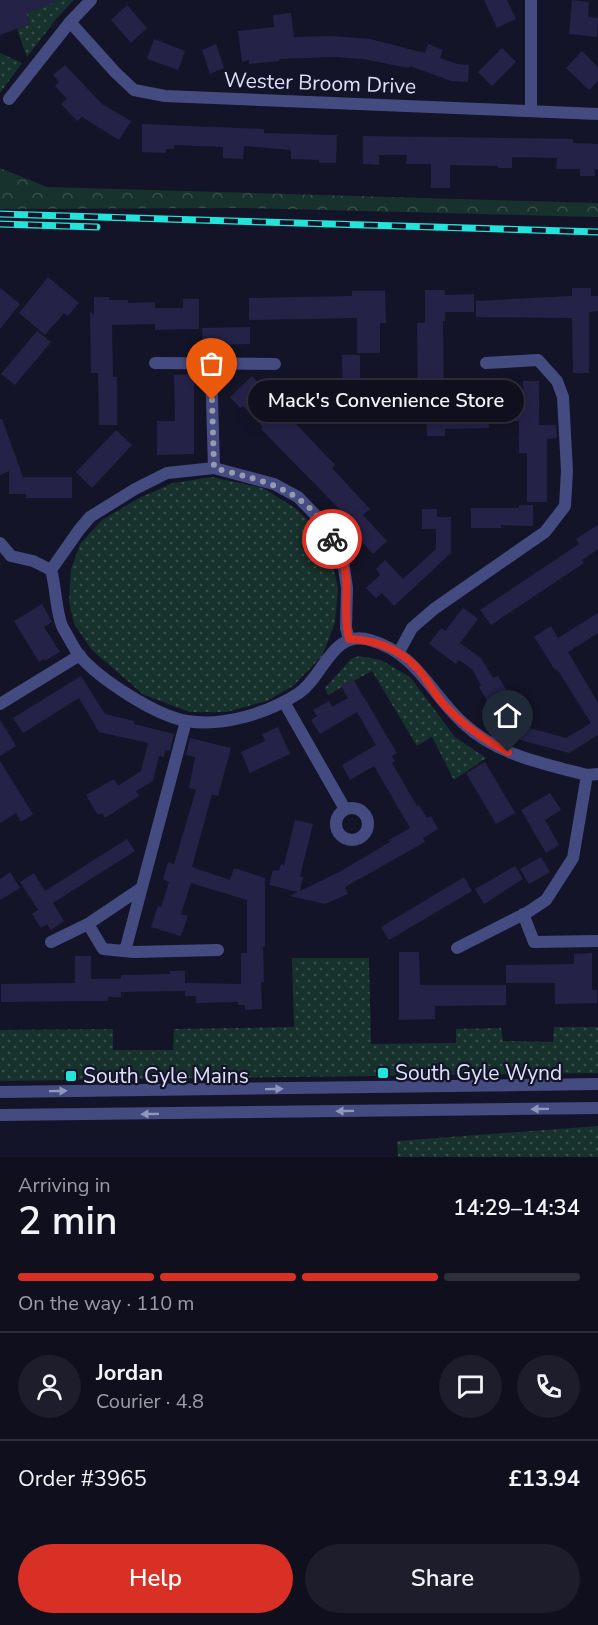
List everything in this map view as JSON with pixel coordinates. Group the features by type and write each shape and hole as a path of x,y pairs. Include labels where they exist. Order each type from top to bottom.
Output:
{"street":[{"path":"9,99 70,22 91,0"},
{"path":"531,0 531,111"},
{"name":"Wester Broom Drive","path":"70,22 134,90 165,96 598,114"},
{"path":"399,652 412,628 434,609 545,532 565,506 567,471 563,397 557,381 538,360 486,363"},
{"path":"155,363 275,364"},
{"path":"211,364 214,468"},
{"path":"51,570 90,517 135,489 167,473 214,468 274,484 298,496 325,525 343,561 347,588 346,628 349,639"},
{"path":"0,543 11,556 33,561 51,570 56,586 61,624 80,655 110,683 143,705 186,721 222,722 254,713 284,702 302,691 322,668 334,648 349,639 368,639 399,652 417,668 464,725 491,744 525,759 593,774 573,858 546,900 457,948"},
{"path":"0,705 80,655"},
{"path":"284,702 345,809"},
{"path":"125,951 186,721"},
{"path":"51,942 88,924 140,889"},
{"path":"523,914 534,942 598,941"},
{"path":"88,924 103,949 125,951 219,950"},
{"path":"0,1092 598,1084"},
{"path":"0,1115 598,1108"}],"green space":[{"path":"59,0 74,0 27,57 17,29 30,24 26,13"},
{"path":"0,53 22,63 0,93"},
{"path":"0,168 47,187 598,203 598,217 245,208 0,209"},
{"path":"212,477 263,488 295,508 319,530 331,555 338,588 335,623 322,656 293,686 267,701 227,712 190,712 144,695 92,650 74,624 69,602 71,569 80,544 102,520 139,498 173,483"},
{"path":"359,656 381,660 410,677 455,737 486,758 454,780 432,737 417,746 372,671 328,695 325,688 351,659"},
{"path":"292,958 369,958 371,1044 456,1043 456,1029 501,1028 503,1041 553,1042 554,1027 598,1027 598,1073 0,1081 0,1030 113,1029 113,1050 173,1050 174,1029 294,1027"},
{"path":"598,1126 598,1157 398,1157 397,1141"}],"building":[{"path":"0,0 58,1 26,13 30,24 0,35"},
{"path":"484,0 507,0 516,19 497,28"},
{"path":"572,0 589,2 588,17 598,18 597,37 569,34"},
{"path":"127,5 147,28 131,43 111,20"},
{"path":"291,13 294,37 333,36 370,39 425,53 428,44 443,50 440,58 457,64 469,65 468,82 451,81 410,66 409,68 363,59 334,57 279,59 279,61 249,64 249,60 242,62 238,31 274,27 273,15"},
{"path":"154,39 185,51 178,70 147,59"},
{"path":"216,44 224,68 210,74 202,50"},
{"path":"502,48 516,62 492,86 478,72"},
{"path":"582,51 598,67 598,81 589,90 566,68"},
{"path":"65,65 102,104 131,121 119,140 82,117 77,121 61,104 67,99 55,86 59,82 53,75"},
{"path":"142,124 264,129 264,133 337,135 336,163 291,159 291,150 244,146 243,159 223,158 223,147 174,145 174,149 166,149 166,153 142,152"},
{"path":"363,136 573,139 573,143 598,144 598,169 594,169 595,176 580,176 580,169 556,169 557,158 512,157 512,168 450,165 450,188 431,188 431,164 406,164 407,155 379,155 379,165 363,164"},
{"path":"48,277 79,303 68,316 64,313 45,335 19,313"},
{"path":"0,288 20,304 0,329"},
{"path":"572,288 591,288 591,296 598,296 598,311 589,312 589,373 573,373 572,318 476,317 476,301 572,296"},
{"path":"425,290 445,290 445,295 474,294 474,312 445,312 445,321 443,321 444,411 524,407 523,381 539,381 539,425 556,425 557,438 547,439 547,502 527,502 527,453 519,453 519,421 488,421 489,428 445,429 445,436 427,436 426,405 418,406 417,323 425,323"},
{"path":"352,291 385,291 386,323 380,323 380,353 357,353 357,318 249,320 249,298 352,296"},
{"path":"94,297 128,300 128,303 155,302 155,308 183,308 183,299 199,299 199,329 155,330 155,324 112,325 113,377 117,377 117,425 99,425 98,373 91,373 90,312 94,315"},
{"path":"250,327 250,344 203,345 202,328"},
{"path":"37,331 51,342 15,385 1,374"},
{"path":"342,355 360,355 360,409 343,409"},
{"path":"194,374 194,454 157,455 157,421 175,421 174,375"},
{"path":"252,376 263,387 259,390 279,412 282,409 335,465 332,468 370,509 363,515 387,541 373,554 348,527 353,523 261,429 263,427 243,406 240,408 230,397"},
{"path":"0,419 2,419 23,477 72,477 72,498 26,498 26,494 9,494 9,471 0,475"},
{"path":"116,430 132,445 92,488 76,472"},
{"path":"519,505 533,505 533,526 501,525 501,528 471,528 471,508 519,508"},
{"path":"422,509 437,509 437,517 451,517 451,553 394,606 382,593 376,598 366,588 380,575 376,569 385,560 403,579 436,549 436,529 422,529"},
{"path":"598,525 598,549 582,560 584,563 491,625 480,610 579,544 576,539"},
{"path":"42,604 52,622 44,627 60,652 39,662 14,621"},
{"path":"463,608 478,619 460,643 481,658 493,678 498,676 520,713 501,725 479,687 481,685 472,669 459,660 456,664 429,644 441,628 445,631"},
{"path":"598,613 598,633 568,652 598,703 598,735 569,753 520,740 511,723 566,738 591,723 534,637 551,626 558,638"},
{"path":"81,676 105,714 174,734 170,751 165,750 164,757 159,756 153,781 136,791 139,796 105,818 102,813 98,815 86,795 114,779 118,786 141,771 148,743 99,732 79,698 23,733 13,718"},
{"path":"353,679 397,753 392,756 395,761 392,763 417,806 419,805 427,818 431,816 438,829 423,838 425,842 345,887 348,894 325,904 290,896 298,892 269,885 273,870 279,871 281,864 284,865 295,820 313,824 300,876 303,877 300,891 341,871 410,828 374,766 350,780 342,765 376,745 357,712 320,734 311,720 317,716 313,710 329,701 332,707 348,698 341,686"},
{"path":"0,720 16,746 0,756"},
{"path":"278,727 290,754 250,773 241,752 265,741 262,734"},
{"path":"190,738 231,748 218,796 212,794 192,867 230,880 234,868 265,878 262,1009 245,1010 245,1005 238,1005 238,1002 196,1003 196,996 185,996 185,991 121,992 121,997 108,997 108,1001 1,1002 1,984 75,983 75,956 91,956 91,979 121,979 121,975 170,974 170,971 185,971 185,983 241,984 241,953 247,953 247,900 191,883 181,914 188,916 181,936 151,927 158,906 161,907 169,882 163,879 168,862 174,864 196,790 189,788 195,757 186,755"},
{"path":"0,761 33,814 21,822 16,813 0,823"},
{"path":"485,762 515,813 496,824 466,773"},
{"path":"550,793 561,810 545,820 559,845 546,853 521,810"},
{"path":"127,839 135,851 53,903 64,921 51,930 47,924 41,928 32,914 38,910 20,882 34,873 45,891"},
{"path":"541,857 550,872 529,884 520,869"},
{"path":"515,866 523,879 484,904 475,889"},
{"path":"10,872 20,888 0,900 0,879"},
{"path":"464,877 472,891 389,940 381,927"},
{"path":"399,952 419,952 420,985 506,985 506,1005 435,1006 435,1019 399,1020"},
{"path":"592,953 592,990 597,990 597,1003 555,1004 555,983 506,983 506,965 574,964 574,954"}],"railway":[{"path":"0,214 598,232"},
{"path":"0,224 97,227"}],"way so far":[{"path":"212,400 214,468 274,484 298,496 325,525 332,539"}],"place":[{"name":"Mack's Convenience Store","path":"212,400"},
{"name":"South Gyle Wynd","path":"383,1073"},
{"name":"South Gyle Mains","path":"71,1076"}],"route":[{"path":"332,539 343,561 347,588 346,628 349,639 368,639 399,652 417,668 464,725 491,744 508,752"}]}
